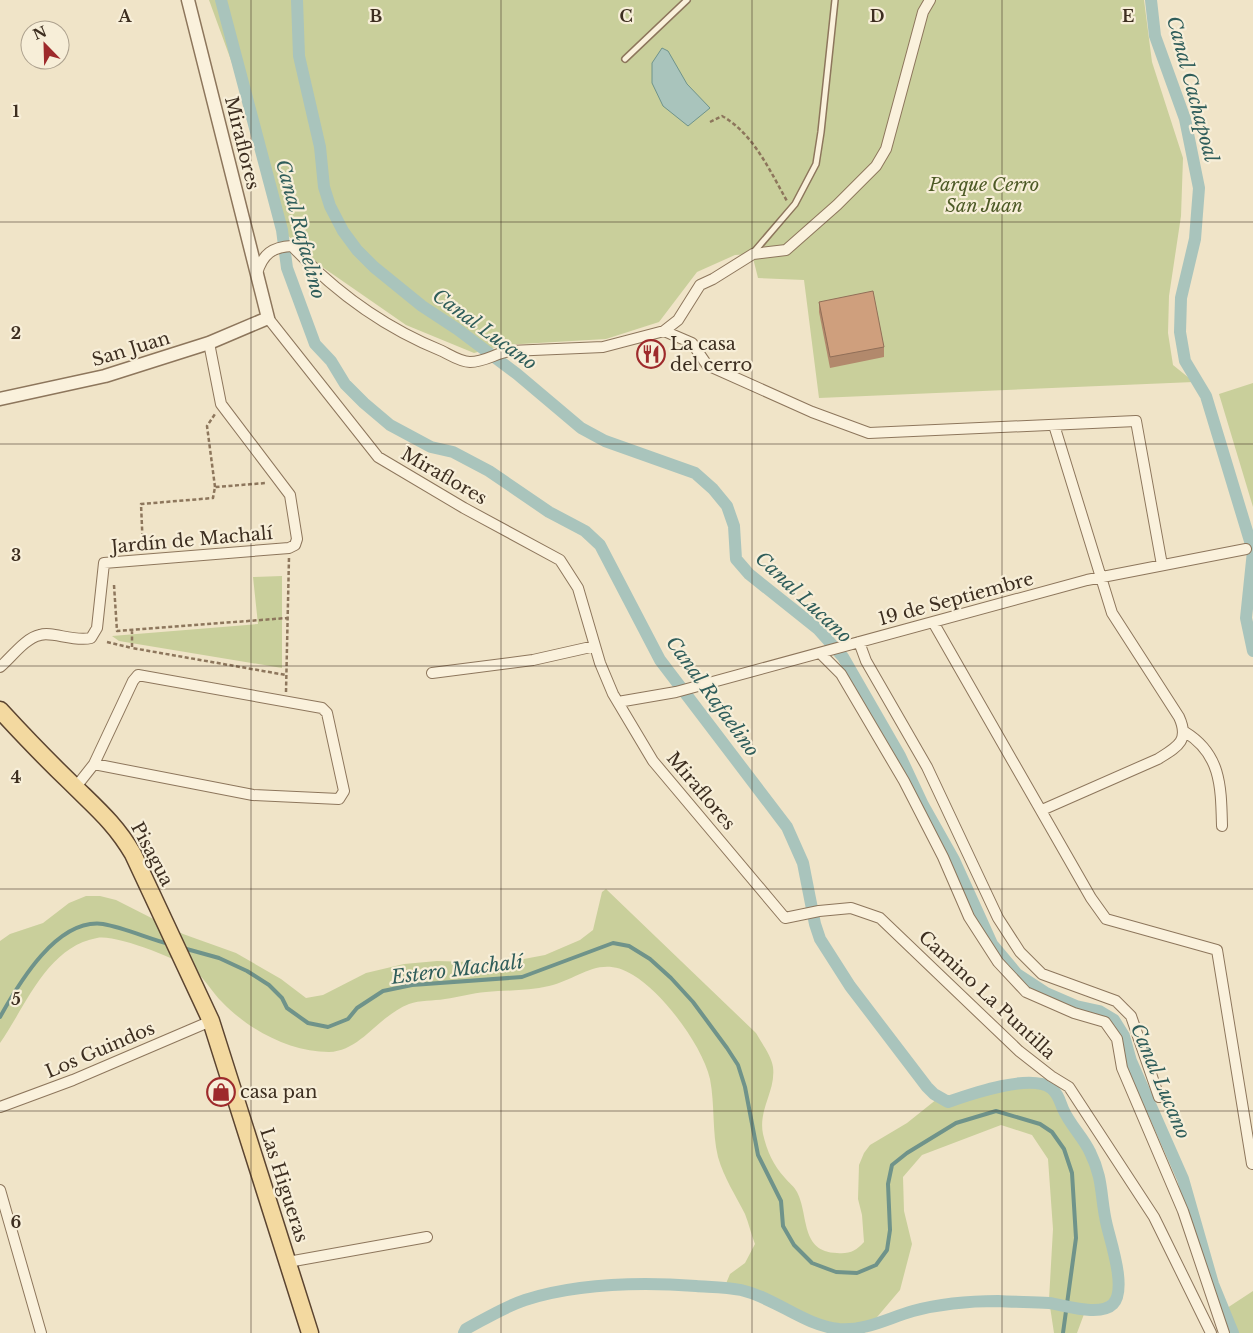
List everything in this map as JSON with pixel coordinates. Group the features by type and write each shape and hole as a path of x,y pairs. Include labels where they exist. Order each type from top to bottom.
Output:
{"main road":[{"name":"Pisagua","path":"0,710 34,748 108,818 120,833 211,1020"},
{"name":"Las Higueras","path":"211,1020 310,1333"}],"street":[{"name":"Miraflores","path":"188,0 268,318 378,457 464,508 560,560 578,588 600,664 618,702 653,761 785,918"},
{"path":"256,273 263,257 272,248 292,246 330,284 412,339 468,362 483,361 499,352 603,347 664,332 678,320 700,285 753,254 786,250 837,205 876,166 886,149 923,12 930,0"},
{"name":"San Juan","path":"0,399 105,376 209,344 268,318"},
{"path":"664,332 692,343 707,365 812,412 869,433 1136,421 1162,565"},
{"name":"Jardín de Machalí","path":"0,668 27,642 40,634 80,640 91,638 97,628 104,563 112,560 289,548 295,545 297,539 290,496 221,404 209,344"},
{"path":"1042,810 1158,759 1174,749 1182,740 1184,732 1179,718 1112,613 1054,425"},
{"name":"19 de Septiembre","path":"618,702 693,688 1102,577 1246,549"},
{"path":"932,622 1091,898 1106,920 1217,950 1252,1164"},
{"path":"859,642 866,661 927,767 998,918 1020,952 1042,974 1116,1001 1130,1016 1159,1097"},
{"path":"432,673 533,660 595,646"},
{"path":"823,652 841,674 904,781 943,857 969,917 998,962 1026,992 1074,1013 1105,1022 1117,1038 1122,1068 1183,1211 1224,1333"},
{"path":"75,788 94,764 133,681 138,675 322,708 327,713 344,791 339,799 253,795 94,764"},
{"path":"1184,732 1200,741 1208,750 1214,764 1219,779 1222,826"},
{"name":"Camino La Puntilla","path":"785,918 819,911 851,908 880,918 1019,1050 1051,1076 1069,1087 1154,1217 1211,1333"},
{"name":"Los Guindos","path":"0,1107 73,1080 211,1020"},
{"path":"0,1190 42,1333"},
{"path":"288,1262 427,1238"}],"lane":[{"path":"625,59 687,0"},
{"path":"753,254 791,208 816,164 835,0"}],"path":[{"path":"710,122 722,116 744,134 766,164 791,208"},
{"path":"143,558 141,504 213,498 215,487 207,426 221,404"},
{"path":"215,487 280,481"},
{"path":"286,702 289,548"},
{"path":"112,560 117,631 287,618"},
{"path":"132,630 132,648"},
{"path":"108,642 132,648 286,675"}],"green space":[{"name":"Parque Cerro San Juan","path":"209,0 1144,0 1152,62 1183,158 1181,216 1169,296 1168,333 1173,365 1194,382 819,398 804,280 758,278 752,254 735,255 697,272 659,322 606,339 503,345 474,353 406,325 318,264 282,230 252,118"},
{"path":"1253,383 1253,507 1219,394"},
{"path":"282,576 282,668 119,641 112,636 258,624 253,577"},
{"path":"606,889 756,1033 773,1067 772,1084 763,1116 763,1134 777,1168 797,1192 808,1231 811,1239 817,1246 825,1251 846,1253 855,1250 864,1242 862,1215 858,1199 859,1165 870,1145 907,1123 937,1099 945,1103 1015,1086 1044,1086 1054,1094 1069,1125 1086,1149 1100,1186 1104,1224 1112,1254 1114,1296 1101,1306 1087,1306 1077,1333 1054,1333 1049,1300 1053,1229 1048,1159 1032,1135 1001,1125 922,1155 903,1177 904,1211 912,1244 900,1290 872,1323 838,1326 810,1320 745,1289 725,1286 730,1274 745,1263 755,1244 745,1214 727,1180 718,1157 712,1089 706,1066 680,1021 657,994 645,983 621,969 600,967 560,983 541,988 481,993 409,1004 388,1016 351,1046 329,1052 314,1051 285,1044 257,1030 218,998 195,971 175,960 118,940 97,938 80,944 64,953 51,965 0,1043 0,941 10,934 43,923 69,903 86,896 100,896 116,900 183,934 236,953 281,979 306,998 323,995 366,973 404,964 437,961 503,963 545,955 580,940 593,930 602,892"},
{"path":"1253,1291 1253,1333 1233,1333 1224,1310"}],"water":[{"path":"662,48 668,51 687,84 710,108 688,126 663,106 652,83 652,63"}],"building":[{"path":"873,291 884,347 830,357 819,302"}],"waterway":[{"name":"Canal Rafaelino","path":"221,0 282,230 287,268 315,344 331,361 345,384 390,425 431,447 453,452 489,471 549,512 585,531 600,545 660,660 787,827 803,863 815,924 820,939 850,986 927,1087 934,1094 948,1102 985,1090 1015,1084 1041,1084 1055,1092 1066,1115 1087,1147 1098,1171 1105,1216 1117,1266 1119,1288 1113,1304 1100,1310 1049,1303 966,1302 923,1309 868,1326 839,1329 813,1322 766,1299 736,1289 675,1285 610,1285 567,1290 525,1300 487,1317 466,1329 464,1333"},
{"name":"Canal Lucano","path":"297,0 299,56 320,147 324,187 330,206 343,231 357,250 374,267 422,306 457,329 517,374 581,428 605,441 695,473 713,489 727,506 734,526 736,559 749,574 818,629 843,657 900,756 923,805 954,860 992,944 1017,974 1046,993 1076,1006 1099,1011 1114,1020 1124,1036 1131,1061 1183,1179 1213,1284 1233,1333"},
{"name":"Canal Cachapoal","path":"1151,0 1155,36 1185,119 1199,188 1195,239 1181,298 1180,332 1185,361 1206,396 1253,551 1246,618 1253,651"},
{"name":"Estero Machalí","path":"0,1017 18,987 41,956 70,931 86,925 103,924 169,944"},
{"name":"Estero Machalí","path":"183,948 219,958 247,971 269,985 282,998 287,1008 308,1023 328,1027 348,1019 357,1008 383,991 412,985 522,977 613,943 629,946 650,959 693,1002 738,1065 745,1087 758,1155 781,1201 783,1226 794,1245 812,1263 836,1272 857,1273 876,1265 887,1250 890,1230 888,1184 892,1165 907,1153 956,1123 996,1111 1040,1124 1052,1132 1064,1149 1072,1173 1076,1238 1063,1333"}],"place":[{"name":"La casa del cerro","path":"651,354"},
{"name":"casa pan","path":"221,1092"}]}
